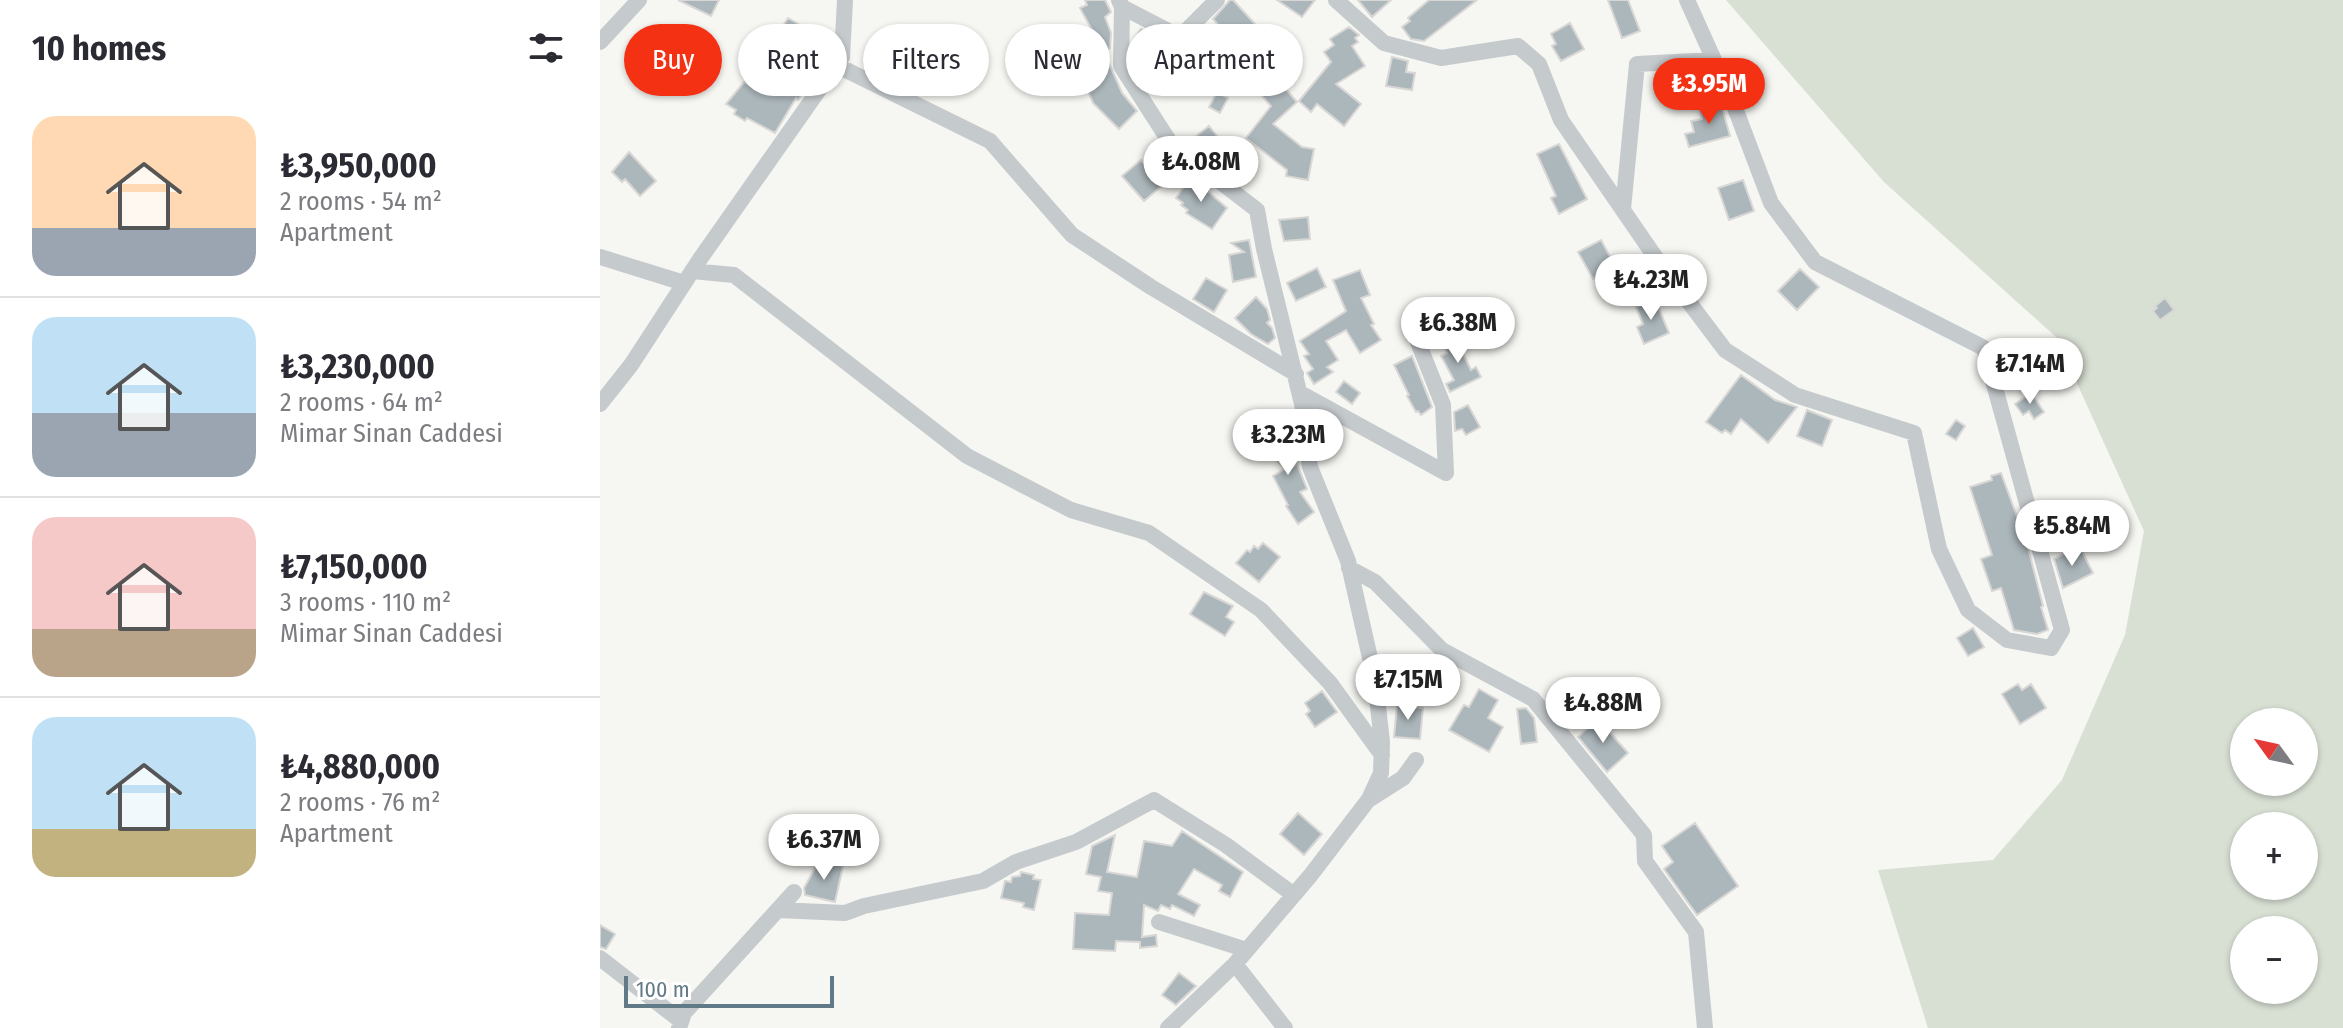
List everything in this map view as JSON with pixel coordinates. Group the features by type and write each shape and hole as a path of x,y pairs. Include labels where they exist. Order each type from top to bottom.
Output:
{"street":[{"path":"600,42 639,0"},
{"path":"844,24 845,0"},
{"path":"1168,1028 1235,964 1294,895 1369,799 1381,773 1382,755 1375,680 1349,568 1310,467 1300,393 1257,210 1171,144 1121,66 1120,4 1180,37 1217,0"},
{"path":"1336,0 1384,43 1441,58 1518,46 1539,64 1561,120 1725,350 1795,395 1914,433 1939,549 1968,610 2007,640 2051,648 2062,630 1984,348 1815,262 1771,203 1687,0"},
{"path":"1623,209 1637,64 1714,60"},
{"path":"847,70 990,141 1072,235 1151,287 1296,374"},
{"path":"600,404 631,365 688,277 814,96"},
{"path":"600,257 688,277 734,275 967,456 1071,510 1149,533 1261,610 1330,683 1382,755"},
{"path":"1300,393 1446,473 1443,405 1416,337"},
{"path":"1349,568 1375,582 1442,650 1533,699 1644,835 1645,861 1696,932 1705,1028"},
{"path":"1369,799 1403,778 1416,760"},
{"path":"778,910 845,913 864,906 983,881 1016,862 1076,842 1154,800 1226,845 1294,895"},
{"path":"600,958 680,1025 684,1013 794,892"},
{"path":"1159,922 1247,950"},
{"path":"1235,964 1285,1028"}],"shaded area":[{"path":"1726,0 2343,0 2343,1028 1928,1028 1878,870 1993,860 2062,780 2125,635 2144,531 2056,337 1884,182"}],"building":[{"path":"678,0 719,0 711,16"},
{"path":"1085,0 1105,0 1111,12 1105,17 1108,24 1089,24 1080,8 1087,5"},
{"path":"1233,0 1255,24 1217,24 1213,19"},
{"path":"1277,0 1315,0 1302,17"},
{"path":"1358,0 1391,0 1372,17"},
{"path":"1429,0 1477,0 1424,41 1411,39 1402,27"},
{"path":"1608,0 1628,0 1640,31 1622,38"},
{"path":"788,18 798,24 784,24"},
{"path":"1570,23 1584,49 1561,61 1552,46 1556,44 1551,34"},
{"path":"1349,27 1359,35 1355,38 1358,42 1352,46 1365,66 1336,84 1361,104 1344,126 1317,104 1311,112 1299,101 1331,62 1324,52 1334,45 1330,39"},
{"path":"1392,57 1408,61 1406,72 1415,73 1412,90 1386,86"},
{"path":"1110,65 1122,93 1137,111 1119,129 1090,96 1110,96"},
{"path":"738,89 738,96 801,96 798,100 796,98 775,133 747,118 745,121 726,104"},
{"path":"1215,96 1228,98 1220,113 1209,107"},
{"path":"1262,96 1292,96 1297,102 1273,124 1302,147 1314,149 1308,180 1286,176 1287,170 1246,138 1271,106"},
{"path":"1720,100 1730,136 1689,147 1685,134 1694,132 1691,121 1702,119 1700,111 1712,108 1710,103"},
{"path":"1209,126 1232,155 1218,166 1190,141"},
{"path":"1559,144 1587,199 1559,214 1551,198 1556,196 1537,154"},
{"path":"629,152 656,181 640,196 625,179 622,182 612,172"},
{"path":"1141,160 1163,185 1144,201 1122,176"},
{"path":"1191,177 1227,208 1212,229 1186,213 1188,210 1176,198"},
{"path":"1743,180 1754,211 1729,220 1718,188"},
{"path":"1308,217 1310,239 1284,241 1279,220"},
{"path":"1249,240 1256,277 1233,282 1229,255 1244,252 1231,243"},
{"path":"1601,240 1615,266 1593,279 1578,252"},
{"path":"1317,268 1326,287 1296,301 1287,283"},
{"path":"1800,269 1819,287 1797,310 1778,291"},
{"path":"1360,270 1370,295 1361,298 1374,324 1371,325 1381,340 1360,353 1346,330 1326,341 1338,360 1327,367 1333,372 1314,384 1307,373 1313,369 1304,356 1309,354 1300,341 1346,311 1333,280"},
{"path":"1206,278 1227,290 1214,312 1193,299"},
{"path":"1256,297 1267,309 1270,320 1267,323 1275,338 1268,344 1251,334 1235,318"},
{"path":"2165,298 2174,310 2160,320 2153,311"},
{"path":"1655,299 1669,333 1644,344 1637,327 1643,324 1636,307"},
{"path":"1454,335 1471,370 1476,367 1481,377 1450,392 1446,384 1454,380 1441,356 1447,353 1442,341"},
{"path":"1412,356 1432,407 1421,415 1407,396 1394,365"},
{"path":"1741,375 1775,400 1797,407 1768,443 1741,419 1731,434 1725,430 1722,433 1706,422"},
{"path":"1344,381 1360,393 1352,404 1336,392"},
{"path":"2031,393 2044,412 2034,419 2029,411 2023,415 2015,404"},
{"path":"1468,405 1480,427 1466,435 1462,429 1455,431 1454,412"},
{"path":"1807,410 1832,420 1822,446 1797,436"},
{"path":"1956,420 1965,426 1956,440 1946,434"},
{"path":"1274,427 1289,442 1284,446 1294,466 1297,464 1307,489 1300,492 1314,512 1298,524 1273,476 1285,469 1262,445 1266,440 1263,437"},
{"path":"2001,473 2027,544 2043,606 2048,630 2037,634 2014,630 2001,588 1992,591 1981,559 1992,555 1970,487 1992,480 1991,476"},
{"path":"1263,543 1280,557 1259,582 1236,563 1247,550 1250,552 1254,546 1258,549"},
{"path":"2071,550 2073,555 2082,551 2093,573 2063,588 2054,559"},
{"path":"1204,592 1233,606 1226,617 1234,622 1225,636 1190,614"},
{"path":"1973,628 1984,647 1968,656 1957,638"},
{"path":"2018,684 2022,690 2031,684 2046,708 2020,724 2002,694"},
{"path":"1479,689 1498,700 1488,718 1503,727 1489,752 1449,730 1464,705 1469,707"},
{"path":"1322,691 1337,712 1315,727 1306,714 1310,711 1305,703"},
{"path":"1397,706 1423,708 1420,739 1394,737"},
{"path":"1526,708 1534,718 1537,742 1521,744 1517,709"},
{"path":"1598,719 1628,753 1607,772 1578,737"},
{"path":"1298,813 1322,834 1304,855 1280,834"},
{"path":"1695,823 1738,886 1697,915 1664,869 1673,862 1662,846"},
{"path":"1182,831 1243,872 1230,897 1219,891 1222,885 1194,869 1178,894 1200,905 1194,916 1172,905 1170,909 1161,905 1158,911 1144,905 1142,937 1156,935 1157,946 1140,948 1140,942 1116,941 1115,951 1073,949 1075,913 1109,915 1112,893 1098,891 1101,877 1086,874 1092,846 1115,835 1107,872 1137,877 1144,841 1172,846"},
{"path":"819,861 843,866 835,902 805,895 804,888"},
{"path":"1021,872 1041,880 1034,910 1023,907 1024,903 1001,898 1005,881 1011,882 1012,877 1020,876"},
{"path":"600,925 615,934 606,949 600,947"},
{"path":"1179,973 1196,986 1176,1005 1162,995"}]}
